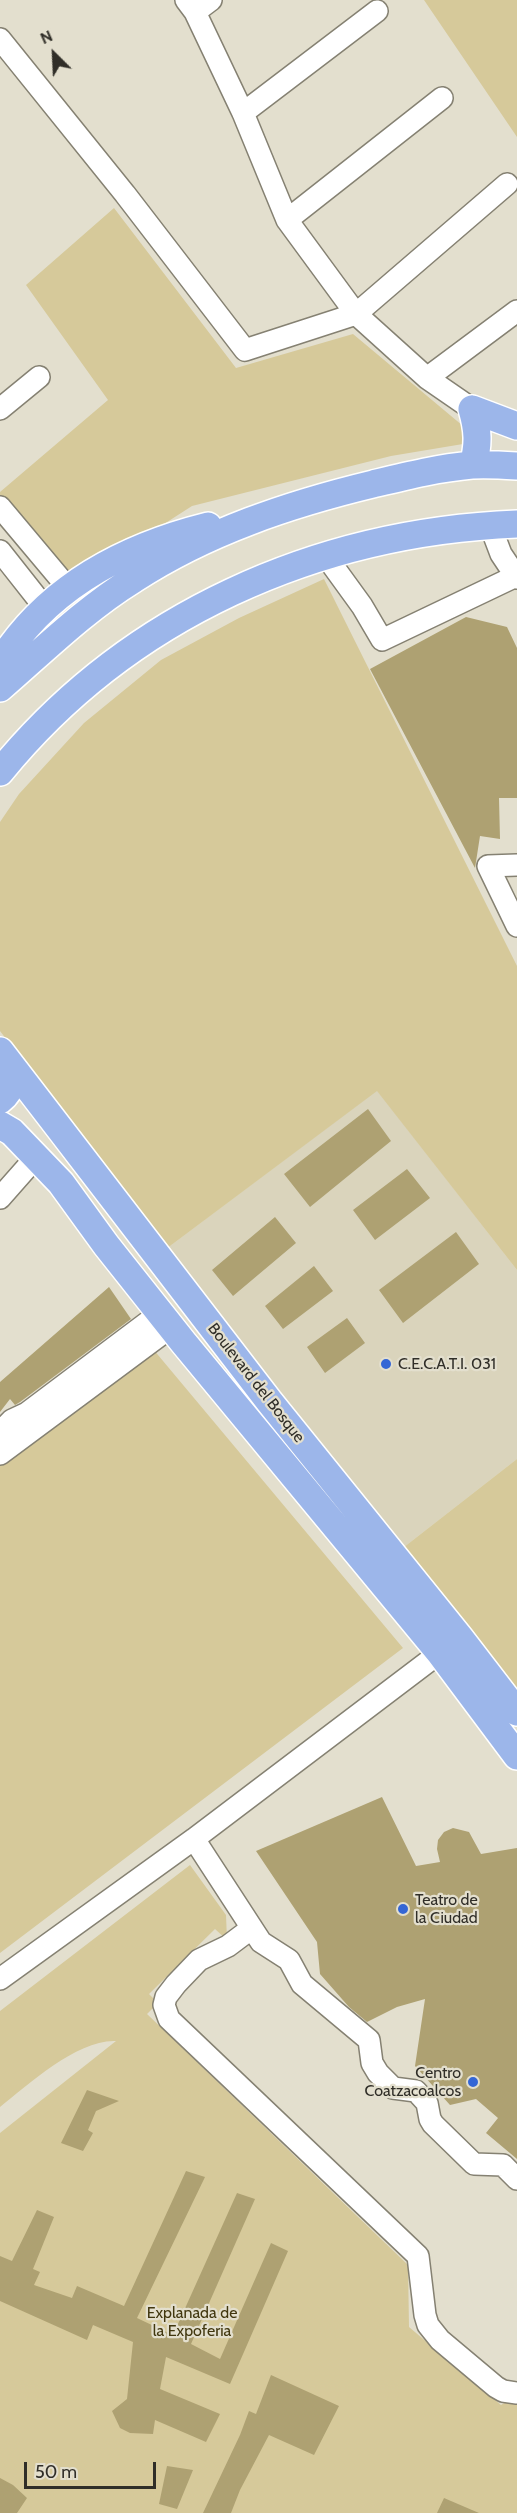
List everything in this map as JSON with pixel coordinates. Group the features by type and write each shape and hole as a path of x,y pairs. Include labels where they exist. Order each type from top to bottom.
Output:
{"main road":[{"path":"472,409 517,426"},
{"path":"472,409 478,431 478,447 472,465"},
{"path":"0,688 60,633 133,579 205,539 338,492 418,473 472,465 517,466"},
{"path":"0,663 45,608 68,588 102,565 138,547 177,533 214,524 248,522"},
{"path":"0,772 42,725 75,695 146,640 184,616 242,586 325,555 408,534 517,524"},
{"path":"0,1100 9,1092 12,1080 4,1057"},
{"name":"Boulevard del Bosque","path":"4,1057 269,1401 450,1645 517,1756"},
{"name":"Boulevard del Bosque","path":"0,1125 12,1132 61,1183 166,1320 450,1645 517,1712"}],"street":[{"path":"197,4 287,220 356,314 427,378 472,409"},
{"path":"243,113 377,11"},
{"path":"0,39 125,194 245,350 356,314 507,184"},
{"path":"287,220 442,98"},
{"path":"427,378 517,311"},
{"path":"0,409 39,377"},
{"path":"0,507 68,588"},
{"path":"325,555 362,606 382,640 516,577 501,554 490,525"},
{"path":"0,551 45,608"},
{"path":"517,865 488,866 517,926"},
{"path":"0,1198 37,1156"},
{"path":"0,1454 55,1403 166,1320"},
{"path":"0,1432 12,1420 55,1403"},
{"path":"0,1979 194,1839 450,1645"},
{"path":"194,1839 261,1942 290,1960 302,1984 369,2040 372,2063 378,2073 393,2088 416,2091 427,2103 433,2124 474,2164 503,2165 517,2179"},
{"path":"252,1928 228,1946 199,1960 191,1968 166,1997 164,2005 169,2019 418,2256 428,2325 440,2340 496,2387 503,2391 517,2393"}],"shaded area":[{"name":"C.E.C.A.T.I. 031","path":"377,1090 517,1270 517,1459 399,1551 166,1249"}],"green space":[{"path":"424,0 517,0 517,137"},
{"path":"114,208 236,368 353,334 481,441 391,456 192,506 69,585 0,497 0,492 108,400 26,285"},
{"path":"324,579 517,966 517,1270 377,1091 166,1249 0,1031 0,822 19,794 84,723 161,660 239,618"},
{"path":"153,1349 403,1648 0,1953 0,1461"},
{"path":"517,1459 517,1700 399,1551"},
{"name":"Explanada de la Expoferia","path":"190,1865 226,1915 227,1940 215,1929 149,1994 158,2003 147,2014 408,2265 409,2327 501,2405 517,2397 517,2513 0,2513 0,2133 116,2041 101,2042 70,2055 39,2075 0,2107 0,2011"}],"building":[{"path":"466,617 507,627 517,648 517,798 499,798 500,839 480,836 475,868 370,669"},
{"path":"368,1109 391,1141 310,1207 284,1174"},
{"path":"407,1169 430,1198 375,1240 353,1210"},
{"path":"275,1217 296,1243 233,1296 212,1270"},
{"path":"456,1232 479,1264 403,1323 379,1290"},
{"path":"314,1266 333,1291 283,1329 265,1306"},
{"path":"109,1287 131,1319 20,1402 15,1405 10,1399 0,1412 0,1382"},
{"path":"347,1318 365,1343 325,1373 307,1347"},
{"name":"Teatro de la Ciudad","path":"382,1797 416,1866 440,1862 437,1849 438,1840 444,1832 453,1828 469,1832 481,1854 517,1848 517,2159 486,2133 498,2118 476,2099 450,2105 415,2066 425,1999 397,2007 367,2022 349,2007 320,1974 317,1942 256,1851"},
{"path":"87,2090 119,2101 96,2111 88,2130 93,2133 83,2151 61,2143"},
{"path":"186,2171 205,2177 137,2318 173,2335 237,2193 255,2199 191,2344 220,2359 271,2243 288,2251 230,2384 166,2357 160,2389 220,2414 206,2442 155,2420 153,2434 130,2433 120,2428 112,2411 127,2399 133,2342 93,2325 87,2340 0,2301 0,2256 12,2261 37,2210 54,2217 33,2269 40,2272 34,2285 72,2298 77,2286 124,2306"},
{"path":"271,2375 339,2406 314,2455 269,2435 240,2490 231,2513 203,2513 249,2411 256,2414"},
{"path":"167,2466 193,2470 177,2509 159,2504"},
{"path":"0,2478 13,2485 27,2498 17,2513 0,2513"},
{"path":"444,2498 479,2513 437,2513"}],"place":[{"name":"C.E.C.A.T.I. 031","path":"386,1364"},
{"name":"Teatro de la Ciudad","path":"403,1909"},
{"name":"Centro Coatzacoalcos","path":"473,2082"}]}
